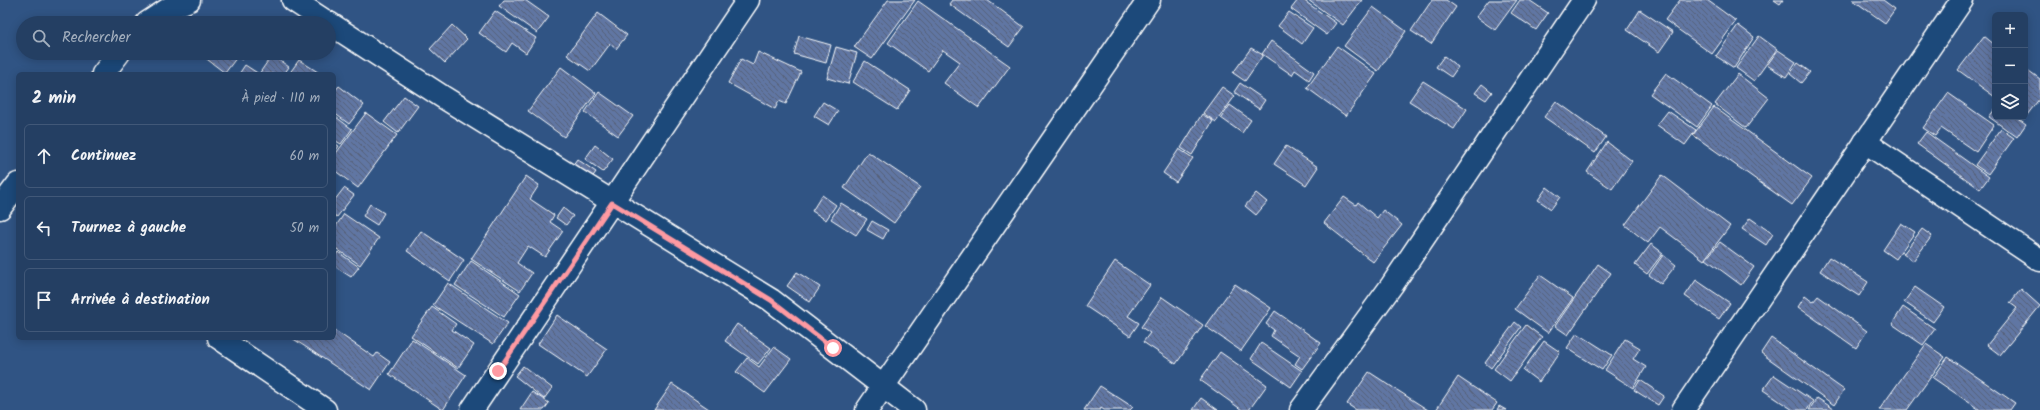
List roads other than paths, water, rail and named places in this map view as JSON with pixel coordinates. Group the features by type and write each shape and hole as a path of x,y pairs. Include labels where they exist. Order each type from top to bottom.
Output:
{"street":[{"path":"158,16 170,8 189,0"},
{"path":"293,0 318,16"},
{"path":"472,410 748,0"},
{"path":"866,410 1149,0"},
{"path":"1301,410 1392,285 1584,0"},
{"path":"1683,410 1962,0"},
{"path":"336,27 612,203 771,300 914,410"},
{"path":"105,72 114,60"},
{"path":"1865,142 2040,260"},
{"path":"222,340 325,410"}]}
